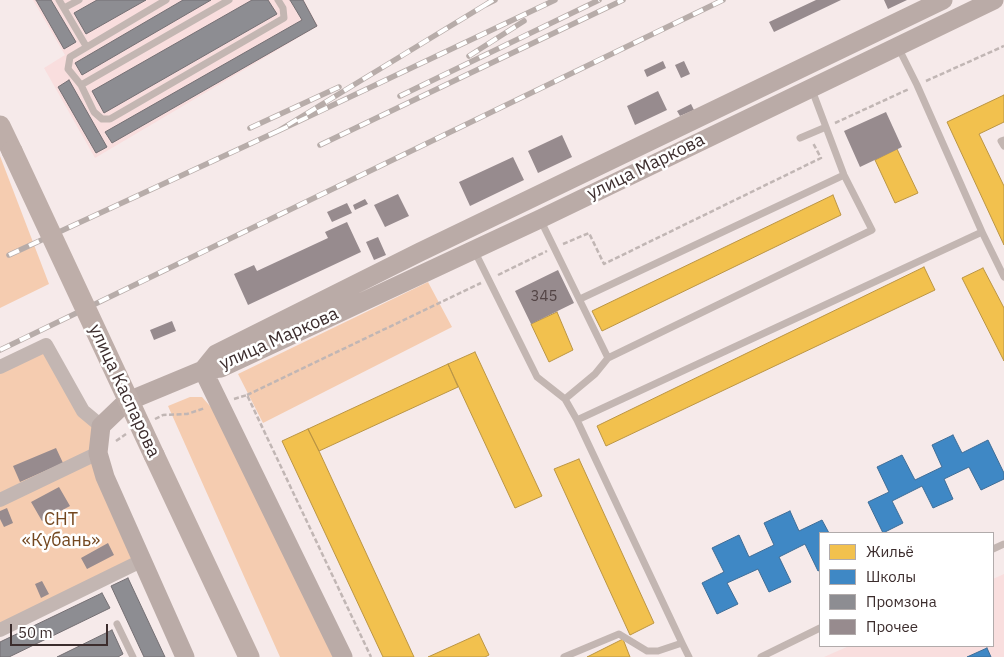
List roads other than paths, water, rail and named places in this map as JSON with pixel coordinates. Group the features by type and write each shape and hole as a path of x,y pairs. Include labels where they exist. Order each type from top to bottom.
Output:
{"main road":[{"name":"улица Маркова","path":"203,370 216,354 464,230 803,67 887,22 943,0"},
{"name":"улица Маркова","path":"203,370 221,368 540,219 994,0"},
{"name":"улица Каспарова","path":"0,126 249,657"},
{"path":"185,657 104,477 98,453 102,426 126,402 203,370 343,657"}],"street":[{"path":"803,67 811,87"},
{"path":"530,198 540,219"},
{"path":"464,230 474,249"},
{"path":"0,367 46,345 83,411 102,426"},
{"path":"0,500 98,453"},
{"path":"0,630 141,561"}],"lane":[{"path":"59,0 86,46"},
{"path":"64,8 79,0"},
{"path":"166,0 70,56 68,69 81,86 94,112 102,119 110,119 284,18 283,8 278,0"},
{"path":"81,86 228,0"},
{"path":"898,46 1004,277"},
{"path":"565,399 595,374 608,358 872,230 844,176 811,87"},
{"path":"800,138 826,127"},
{"path":"1004,140 1001,141 1004,146"},
{"path":"580,299 844,176"},
{"path":"540,219 608,358"},
{"path":"577,420 982,232"},
{"path":"474,249 537,377 565,399 577,420 689,657"},
{"path":"117,624 133,657"},
{"path":"761,657 819,628"},
{"path":"564,657 619,634 647,651 682,643"}],"railway":[{"path":"493,0 485,5 495,0"},
{"path":"485,5 278,131 555,0"},
{"path":"400,96 599,0"},
{"path":"320,145 623,0"},
{"path":"0,350 723,0"},
{"path":"469,56 524,21"},
{"path":"250,128 339,87"},
{"path":"9,255 278,131"}],"park label":[{"name":"СНТ «Кубань»","path":"61,530"}]}
